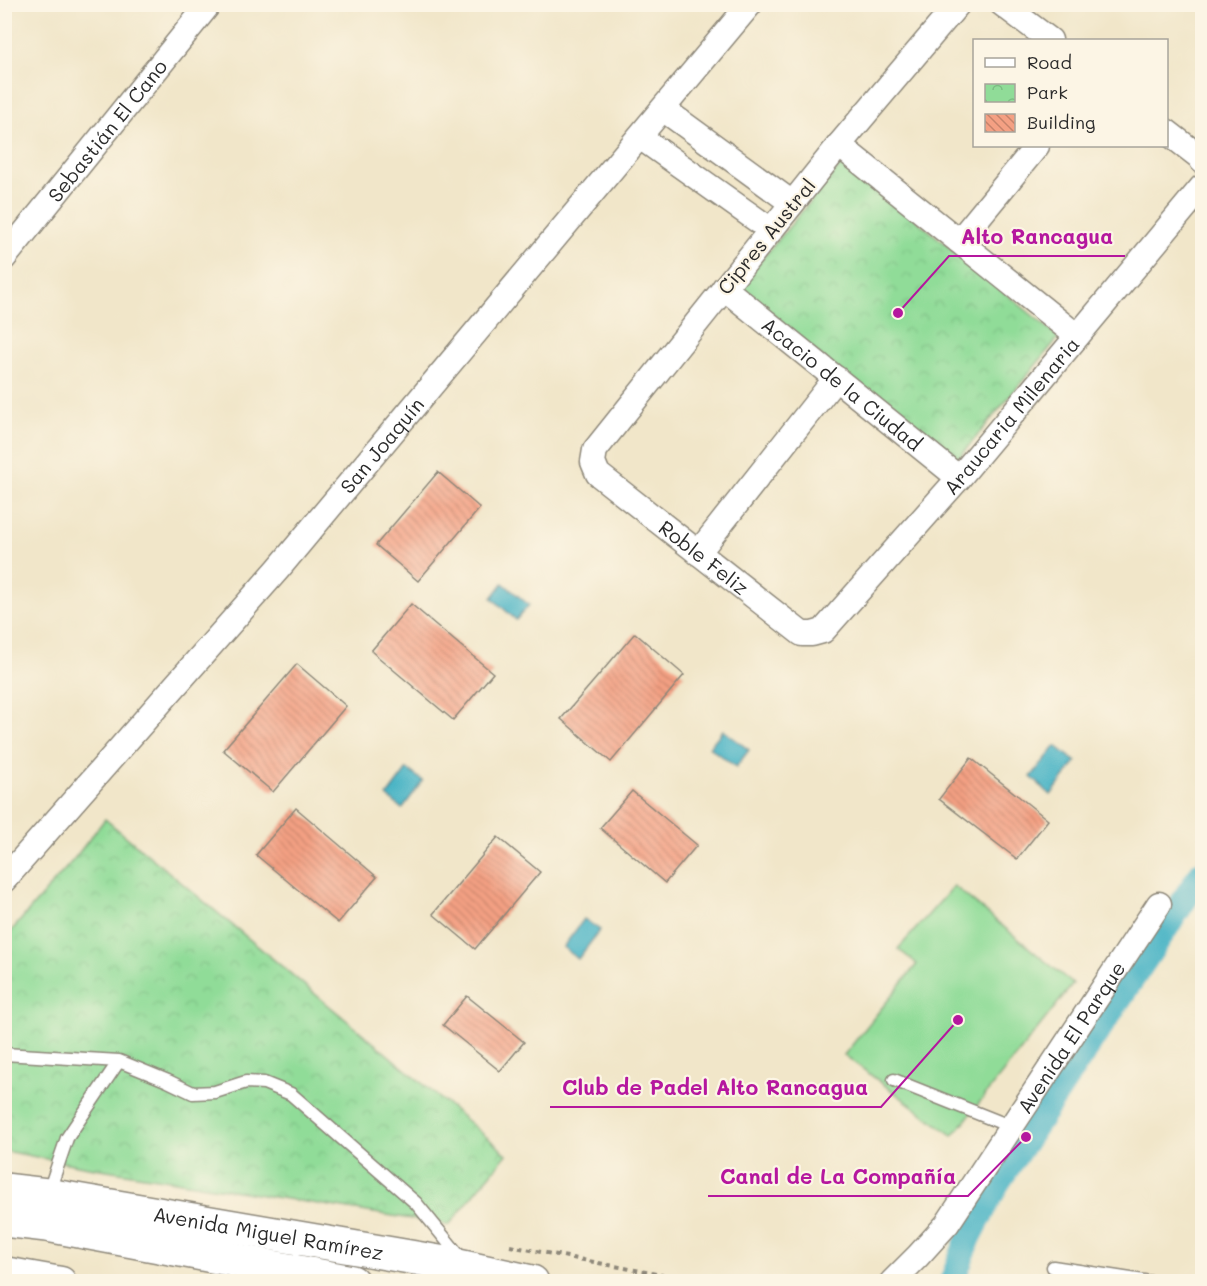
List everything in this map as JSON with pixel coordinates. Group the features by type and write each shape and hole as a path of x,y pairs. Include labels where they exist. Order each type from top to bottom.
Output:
{"main road":[{"name":"Avenida Miguel Ramírez","path":"4,1191 47,1195 532,1281"},
{"name":"Avenida Miguel Ramírez","path":"4,1220 47,1225 352,1281"}],"street":[{"name":"Sebastián El Cano","path":"4,258 209,4"},
{"name":"San Joaquín","path":"4,880 278,569 750,4"},
{"name":"Cipres Austral","path":"598,474 593,462 595,450 839,145 958,4"},
{"path":"1002,4 1049,39"},
{"path":"663,109 792,203"},
{"path":"1168,132 1203,161"},
{"path":"640,137 771,230"},
{"path":"839,145 1077,336"},
{"path":"958,241 1036,147"},
{"name":"Araucaria Milenaria","path":"812,634 823,631 959,478 1203,187"},
{"name":"Acacio de la Ciudad","path":"724,288 959,478"},
{"path":"698,553 836,378"},
{"name":"Roble Feliz","path":"598,474 802,634 812,634"},
{"name":"Avenida El Parque","path":"892,1281 947,1224 1159,904"},
{"path":"4,1272 61,1281"}],"lane":[{"path":"4,1054 119,1061 194,1093 215,1092 246,1082 264,1083 291,1094 416,1203 469,1269"},
{"path":"47,1195 67,1138 119,1061"},
{"path":"894,1080 1012,1127"},
{"path":"1053,1267 1150,1281"}],"green space":[{"path":"844,161 1059,337 953,465 738,288"},
{"path":"105,819 507,1154 449,1225 88,1167 5,1151 5,938 74,859"},
{"path":"954,886 1073,984 953,1136 844,1055 917,964 898,949"}],"water":[{"path":"503,583 529,605 516,620 492,598"},
{"path":"723,730 749,750 736,767 709,747"},
{"path":"1056,746 1076,762 1051,795 1031,777"},
{"path":"407,769 423,781 402,809 387,796"},
{"path":"584,919 600,930 578,959 563,947"}],"building":[{"path":"438,472 480,508 418,581 376,545"},
{"path":"411,604 493,673 453,720 371,651"},
{"path":"635,633 684,675 611,762 561,719"},
{"path":"297,664 346,706 273,792 223,750"},
{"path":"971,758 1048,820 1017,859 939,799"},
{"path":"632,791 697,845 665,883 600,828"},
{"path":"296,808 377,877 338,923 256,855"},
{"path":"498,837 540,872 475,949 433,914"},
{"path":"467,996 524,1042 500,1071 443,1025"}],"waterway":[{"path":"952,1282 969,1237 997,1183 1202,873"}],"place":[{"name":"Alto Rancagua","path":"898,313"},
{"name":"Club de Padel Alto Rancagua","path":"958,1020"},
{"name":"Canal de La Compañía","path":"1026,1137"}]}
